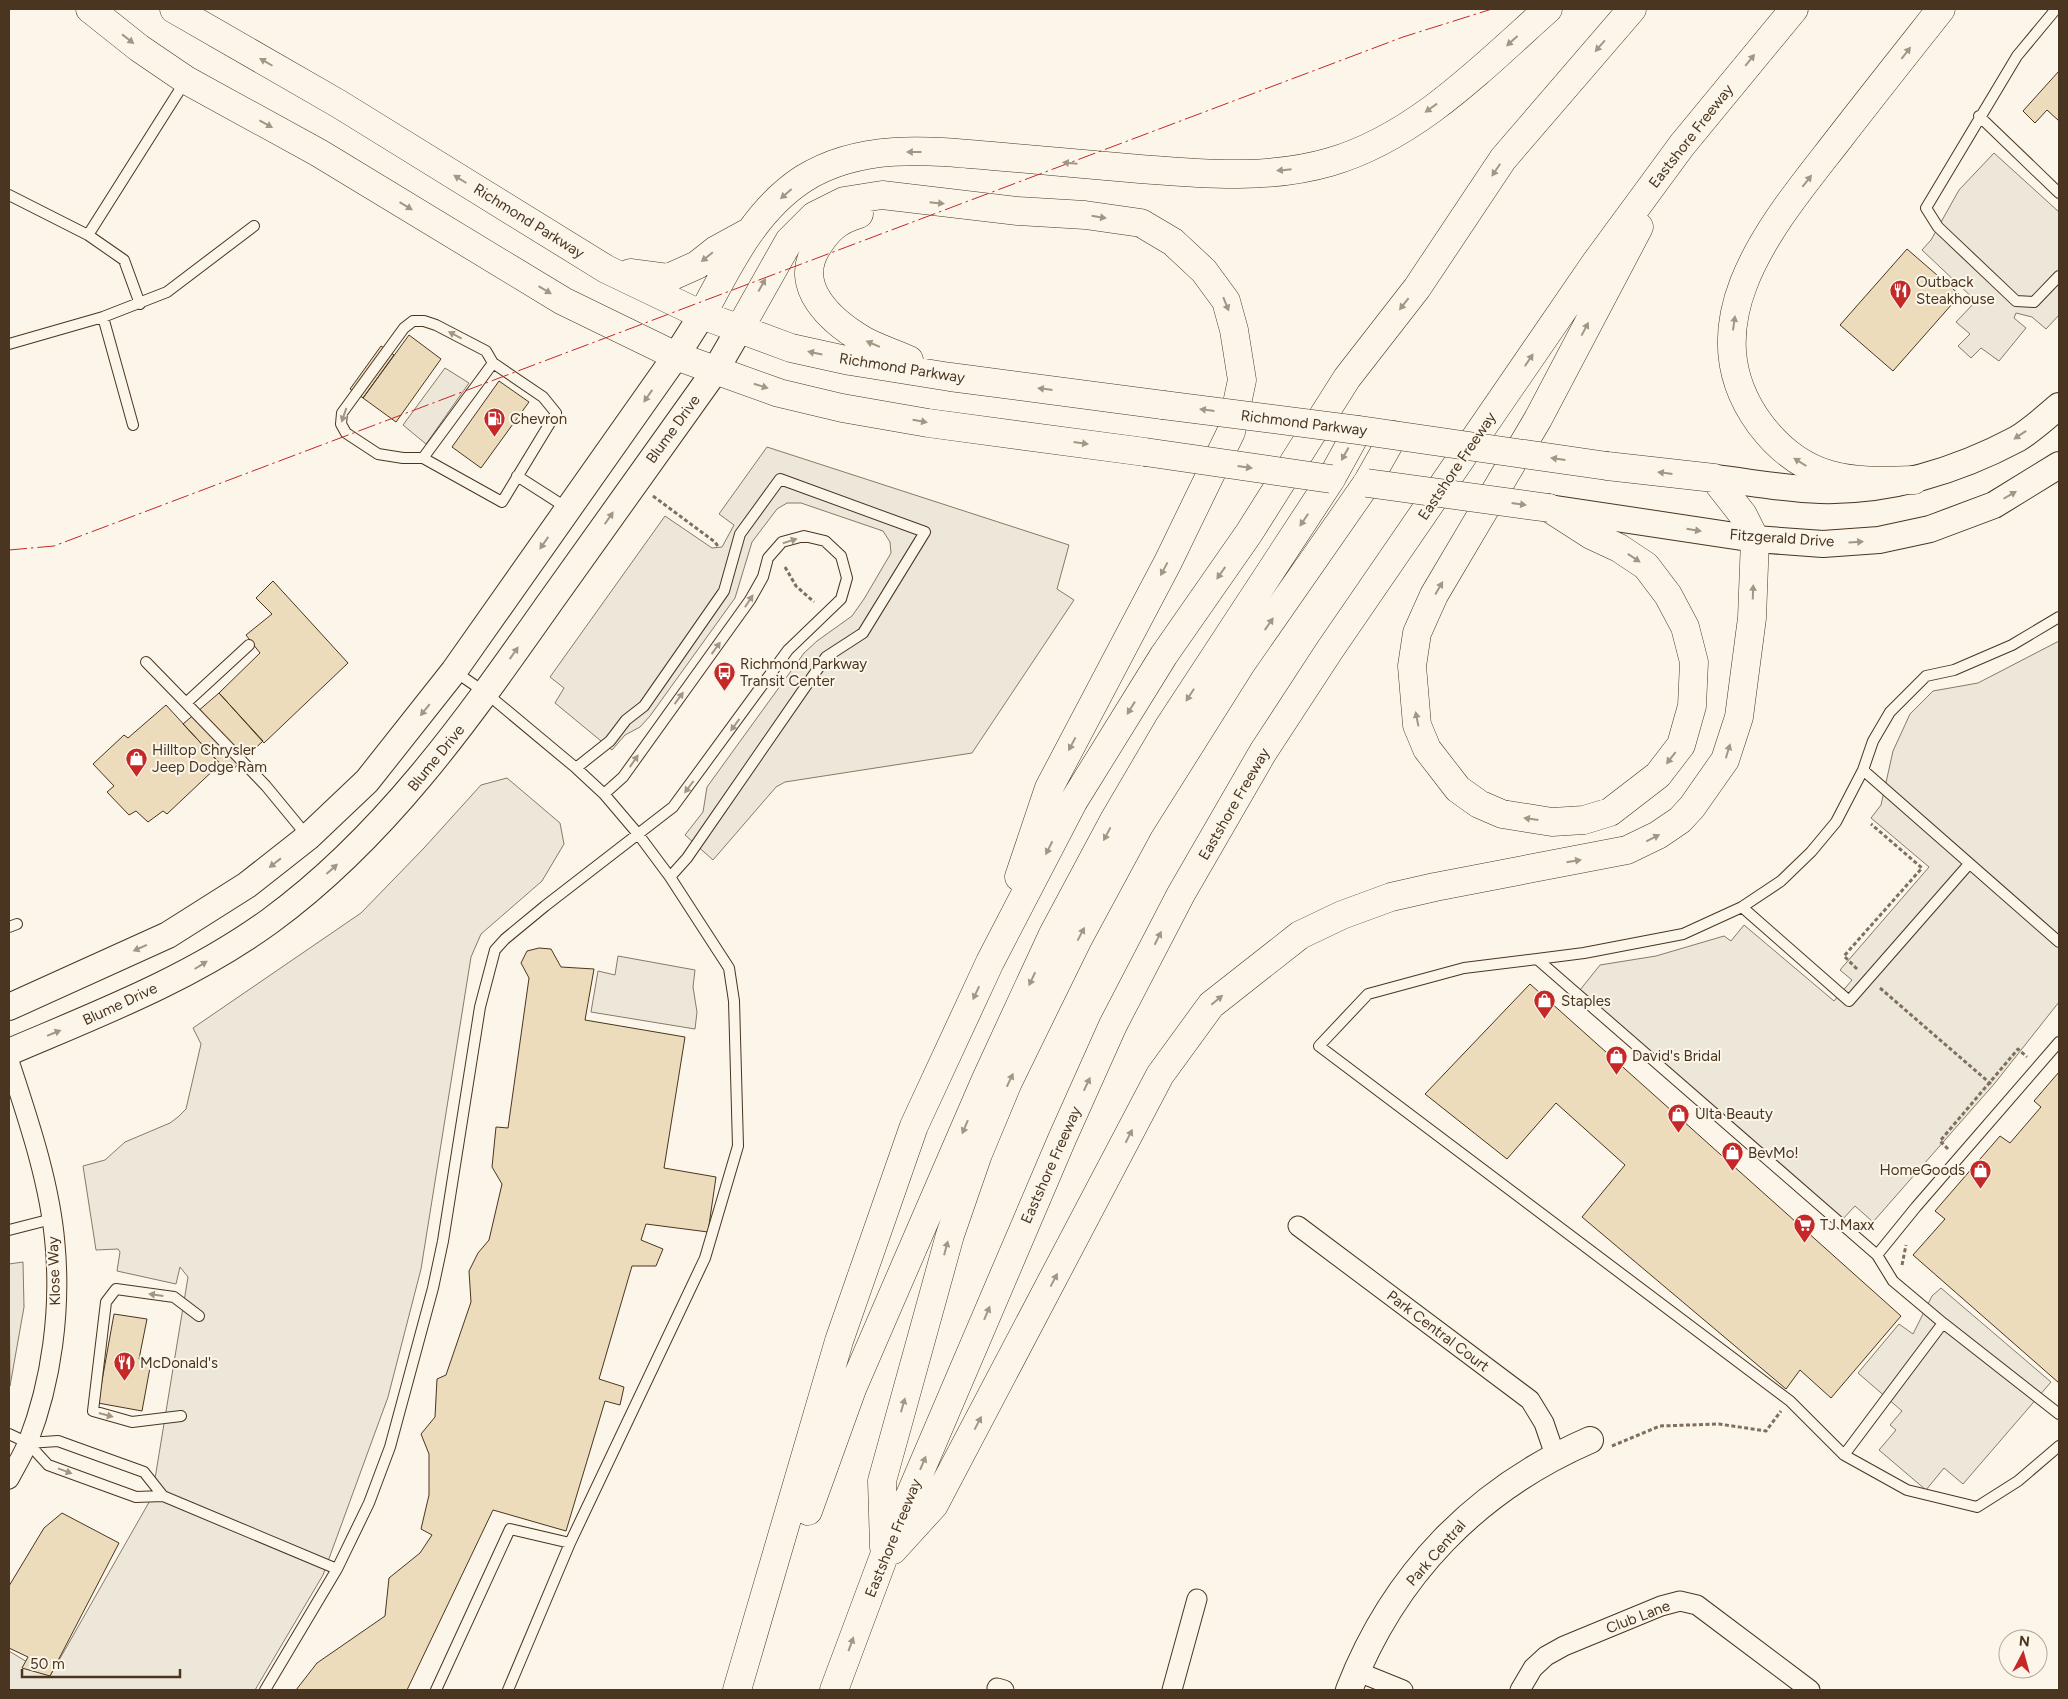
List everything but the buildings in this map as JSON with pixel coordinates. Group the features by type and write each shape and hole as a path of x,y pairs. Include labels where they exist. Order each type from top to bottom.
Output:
{"highway":[{"path":"90,9 139,48 186,80 319,154 564,301 676,356 715,371 780,393 842,408 928,422 1331,479 1367,483 1549,508 1591,535 1619,548 1646,566 1668,595 1685,627 1694,662 1692,706 1681,745 1658,775 1610,812 1584,820 1552,822 1502,814 1479,804 1458,789 1440,768 1427,749 1417,725 1412,666 1417,633 1434,595 1538,418 1682,145"},
{"name":"Richmond Parkway","path":"174,9 339,104 606,269 702,315 791,348 850,361 950,377 1358,430 1607,466 1714,478"},
{"path":"702,315 748,232 762,215 803,180 856,158 888,152 980,155 1222,176 1290,170 1328,163 1371,148 1414,121 1470,79 1548,9"},
{"path":"738,1690 838,1341 914,1126 990,962 1078,794 1164,655 1249,532 1347,378 1417,288 1503,159 1632,9"},
{"name":"Eastshore Freeway","path":"834,1690 882,1559 1062,1139 1114,1025 1181,894 1263,752 1329,650 1596,262 1682,145 1794,9"},
{"path":"1914,480 1870,482 1820,474 1795,459 1771,438 1744,398 1734,367 1732,336 1737,300 1748,269 1782,212 1941,9"},
{"path":"740,328 789,241 814,216 844,201 882,195 910,200 1018,211 1085,215 1141,223 1173,242 1204,271 1226,301 1234,330 1242,380 1231,432 1168,562 1049,788 990,962"},
{"path":"910,200 849,217 826,232 810,260 810,287 825,311 863,340 950,377"},
{"path":"606,269 668,278 697,265 716,250 748,232"},
{"path":"747,1690 852,1389 986,1079 1053,934 1168,728 1331,479 1358,430"},
{"path":"882,1559 882,1481 950,1235 978,1154 1008,1082 1078,939 1139,826 1241,664 1367,483 1394,435"},
{"path":"882,1559 934,1506 1160,1076 1211,1005 1300,935 1342,915 1391,897 1627,850 1658,835 1680,820 1692,807 1725,760 1739,717 1752,618 1755,539 1743,515 1714,478"}],"street":[{"path":"9,1007 168,935 247,885 308,837 367,781 454,671 676,356 702,315"},
{"name":"Blume Drive","path":"9,1052 105,1012 190,972 269,922 334,868 397,805 486,693 715,371 740,328"},
{"path":"1714,478 1820,490 1866,489 1914,480 1968,461 2018,438 2059,406"},
{"name":"Fitzgerald Drive","path":"1549,508 1755,539 1823,544 1879,540 1930,529 1994,505 2050,473 2059,465"},
{"name":"Klose Way","path":"9,1061 40,1168 52,1219 57,1303 46,1380 28,1442 9,1479"},
{"name":"Park Central Court","path":"1298,1226 1530,1400 1544,1423 1555,1455"},
{"name":"Park Central","path":"1352,1681 1383,1622 1417,1571 1452,1529 1494,1493 1555,1455 1590,1440"},
{"path":"1172,1690 1197,1600"},
{"name":"Club Lane","path":"1520,1690 1533,1668 1546,1656 1564,1646 1661,1606 1680,1601 1697,1605 1810,1690"},
{"path":"1352,1681 1402,1690"}],"lane":[{"path":"2056,9 2017,56 1979,116 1926,208 1938,227 2016,301 2034,302 2059,276"},
{"path":"88,235 186,80"},
{"path":"1979,116 2059,193"},
{"path":"9,195 88,235 124,260 140,304"},
{"path":"9,344 103,317 167,292 254,226"},
{"path":"103,317 133,425"},
{"path":"413,321 424,321 436,325 486,351 493,363 543,396 556,413 502,502 423,458 403,458 378,454 346,434 341,424 342,413 404,328 413,321"},
{"path":"423,458 493,363"},
{"path":"517,476 568,509"},
{"path":"576,768 610,741 626,720 644,706 724,591 740,534 780,479 925,532 863,633 826,657 693,851 670,877"},
{"path":"265,1690 337,1569 369,1503 390,1447 433,1288 443,1241 480,1007 495,950 505,938 673,807 788,650 841,599 847,578 841,556 825,541 804,536 782,542 768,558 763,577 750,600 623,777 604,794"},
{"path":"2059,617 2012,645 1954,670 1926,676 1890,712 1873,741 1863,770 1836,822 1812,852 1781,881 1742,907 1682,934 1584,953 1464,968 1368,994 1319,1046 1790,1401 1844,1455 1907,1490 1977,1507 2018,1481 2059,1446"},
{"path":"186,703 249,645"},
{"path":"146,662 266,786 308,837"},
{"path":"454,671 486,693 576,768 604,794 638,834 670,877 729,968 734,1001 738,1146 705,1258 570,1543 508,1690"},
{"path":"1863,770 2059,942"},
{"path":"1742,907 1850,1001 1969,864"},
{"path":"1537,959 1877,1255 1893,1281 1943,1323 2059,1414"},
{"path":"1877,1255 1916,1207 2059,1042"},
{"path":"9,1230 52,1219"},
{"path":"181,1416 132,1422 93,1411 106,1302 116,1289 174,1297 199,1316"},
{"path":"1844,1455 1943,1323"},
{"path":"9,1434 28,1442 58,1441 144,1472 163,1496"},
{"path":"28,1442 48,1465 136,1497 163,1496 337,1569"},
{"path":"436,1690 510,1529 570,1543"}],"path":[{"path":"634,483 715,542 719,548"},
{"path":"785,567 796,586 814,602"},
{"path":"1893,1281 1902,1268 1906,1241"},
{"path":"1590,1440 1597,1453 1660,1426 1719,1424 1766,1431 1790,1401"}],"shaded area":[{"path":"1994,153 2059,212 2059,315 2046,329 2032,317 2016,313 2014,318 2026,328 1999,361 1981,348 1971,358 1958,346 1970,334 1956,322 1976,301 1922,250 1931,240 1959,190"},
{"path":"445,368 469,383 426,444 403,425"},
{"path":"767,447 1069,545 1057,589 1074,600 972,753 785,782 776,787 713,860 685,835 703,812 707,787 804,653 817,641 852,616 864,599 891,553 890,542 883,531 801,503 787,503 777,509 752,542 735,598 650,716 640,727 625,735 612,750 555,703 564,688 550,677 665,516 712,548 722,547 734,525 719,514"},
{"path":"2059,641 2059,1002 1995,1083 1873,1222 1855,1206 1841,1221 1580,990 1600,965 1656,956 1724,936 1731,941 1744,925 1834,1001 1852,980 1840,970 1929,867 1871,818 1881,805 1893,751 1910,714 1933,691 1978,683"},
{"path":"507,778 560,823 564,844 542,881 481,934 471,957 421,1269 388,1397 323,1575 255,1690 9,1690 9,1651 50,1676 152,1497 188,1277 180,1267 176,1284 117,1271 120,1252 118,1249 96,1250 83,1166 105,1160 125,1142 170,1123 178,1117 186,1109 201,1044 193,1028 361,913 424,848 481,785"},
{"path":"618,956 695,970 693,987 697,1012 695,1029 591,1012 598,971 615,975"},
{"path":"23,1262 24,1307 10,1386 9,1264"},
{"path":"1941,1288 2051,1382 1963,1484 1944,1468 1926,1490 1879,1450 1896,1430 1890,1425 1902,1411 1858,1373 1899,1324 1913,1334 1932,1296"}],"power":[{"path":"9,550 54,546 1403,37 1492,9"}],"place":[{"name":"Outback Steakhouse","path":"1900,310"},
{"name":"Chevron","path":"494,438"},
{"name":"Richmond Parkway Transit Center","path":"724,692"},
{"name":"Hilltop Chrysler Jeep Dodge Ram","path":"136,778"},
{"name":"Staples","path":"1545,1020"},
{"name":"David's Bridal","path":"1616,1075"},
{"name":"Ulta Beauty","path":"1679,1133"},
{"name":"BevMo!","path":"1732,1172"},
{"name":"HomeGoods","path":"1981,1189"},
{"name":"TJ Maxx","path":"1804,1244"},
{"name":"McDonald's","path":"124,1382"}]}
